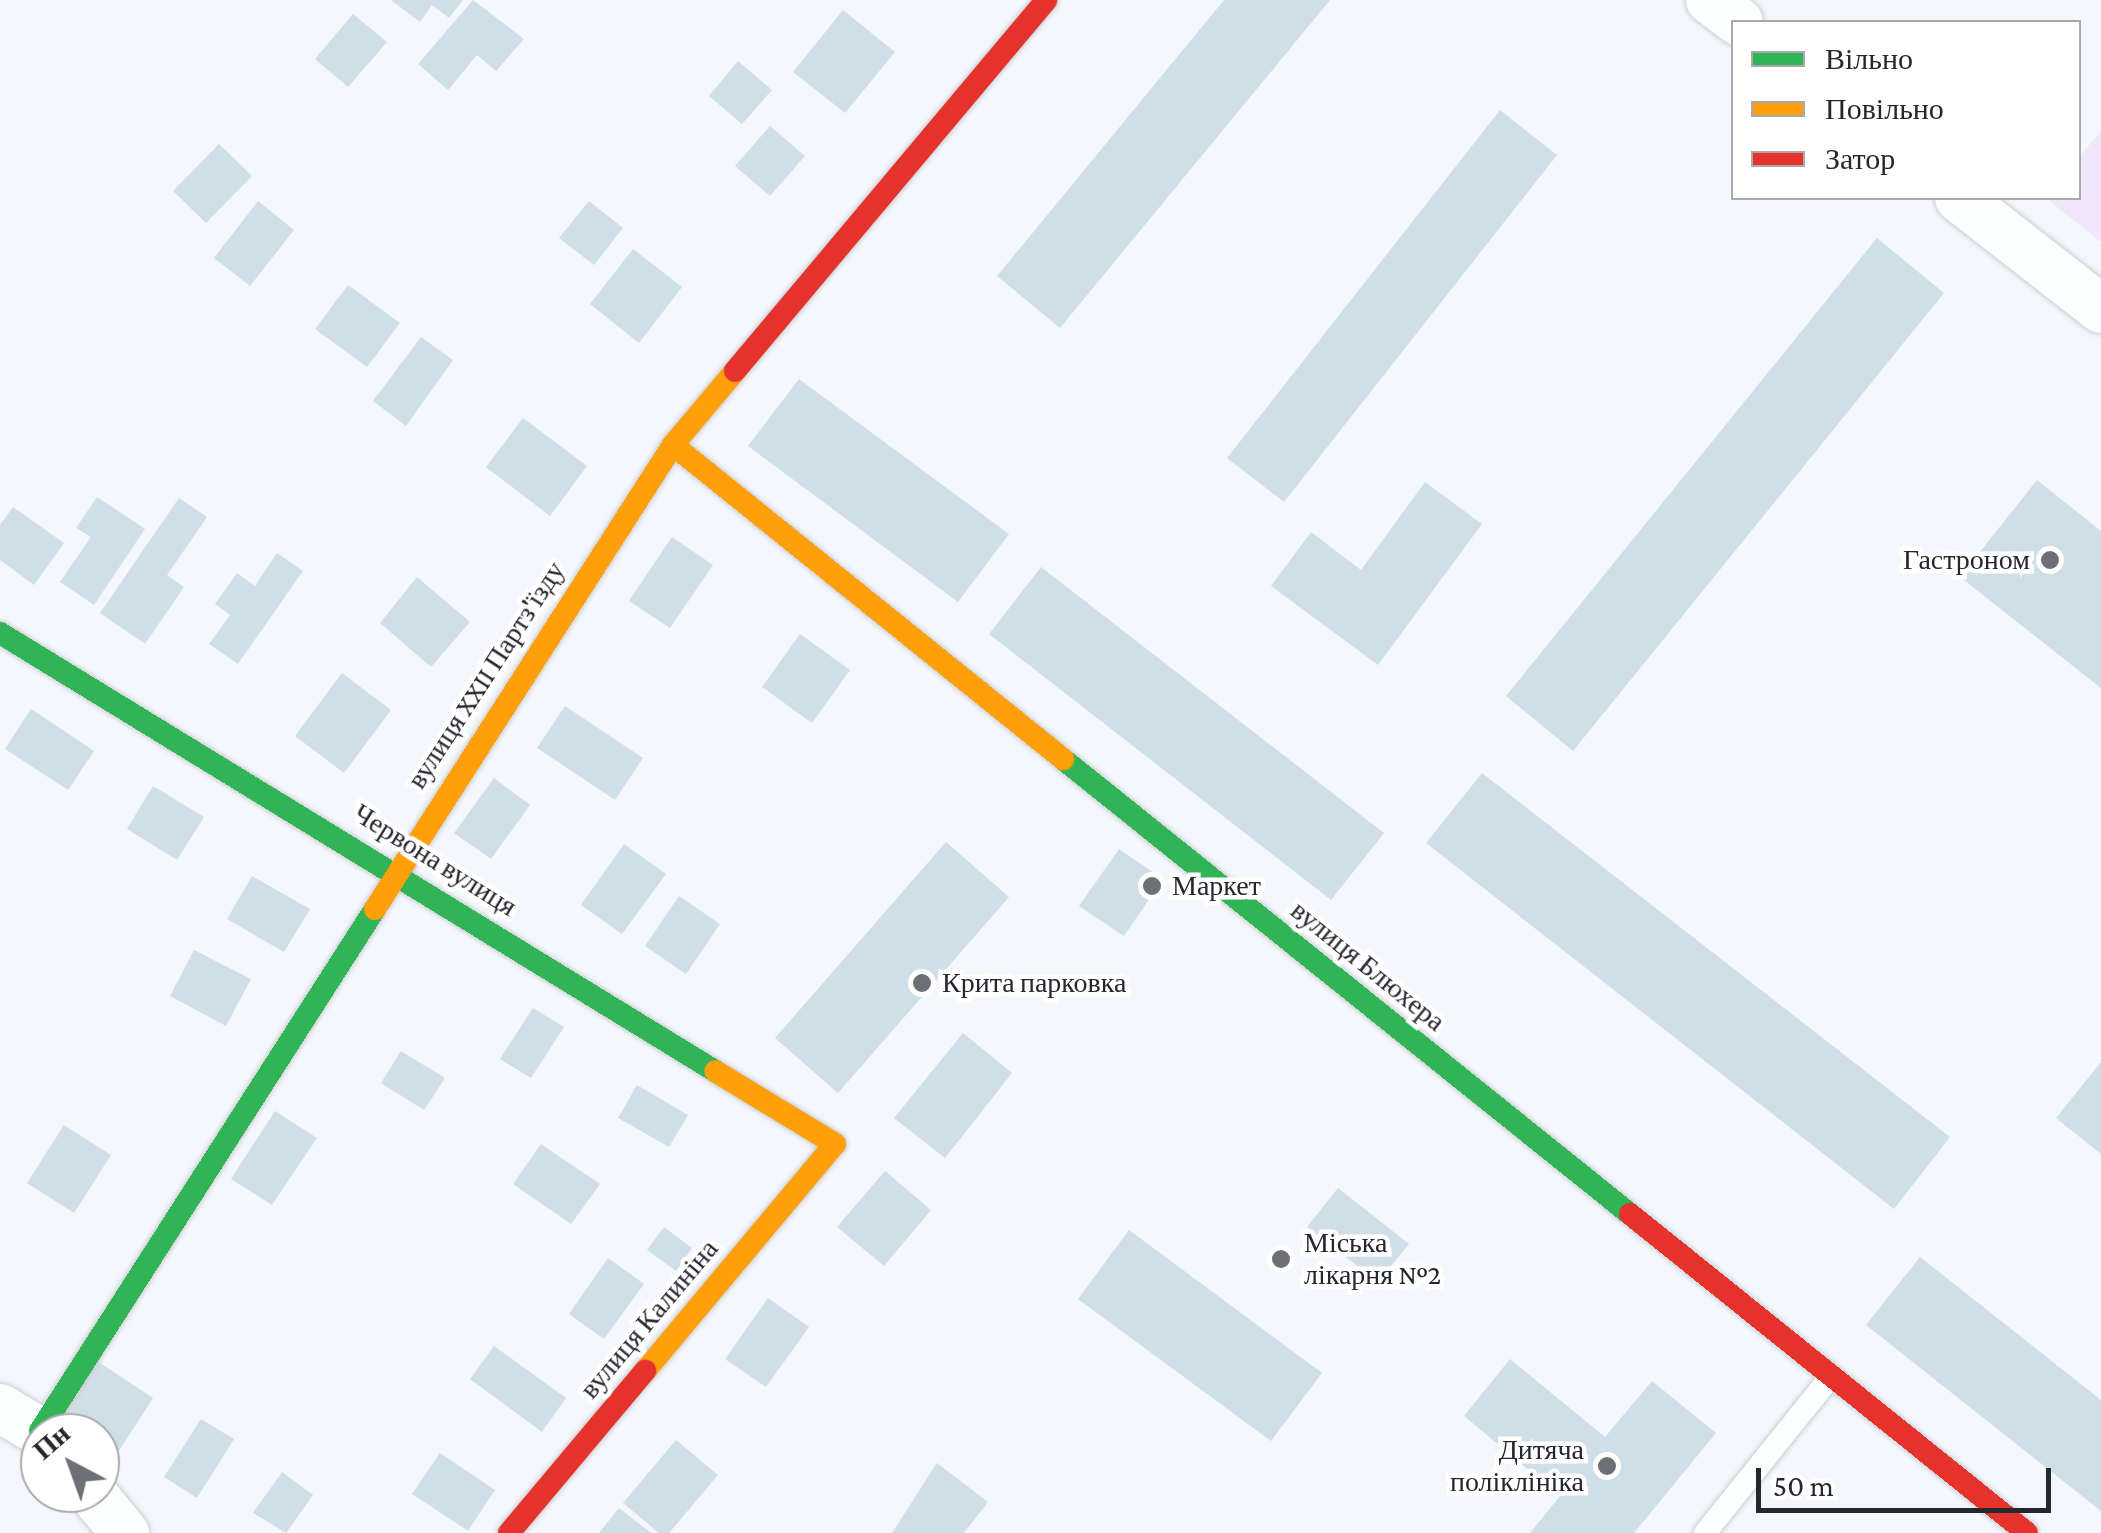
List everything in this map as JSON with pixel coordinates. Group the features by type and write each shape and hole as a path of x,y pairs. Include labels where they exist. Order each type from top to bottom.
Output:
{"street":[{"name":"вулиця XXII Партз'їзду","path":"35,1413 673,445 1046,0"},
{"path":"1710,0 1736,20"},
{"path":"1962,200 2101,310"},
{"name":"вулиця Блюхера","path":"673,445 1828,1379 2027,1533"},
{"name":"Червона вулиця","path":"0,634 395,869 835,1144"},
{"name":"вулиця Калиніна","path":"510,1533 835,1144"},
{"path":"108,1513 124,1533"}],"lane":[{"path":"1705,1533 1828,1379"}],"shaded area":[{"path":"2101,130 2101,242 2048,200 2081,200 2081,155"}],"building":[{"path":"391,0 463,0 449,18 432,5 420,22"},
{"path":"473,0 524,39 496,71 477,55 448,90 418,64"},
{"path":"1224,0 1330,0 1060,328 997,276"},
{"path":"843,10 895,52 845,113 793,72"},
{"path":"353,14 387,42 348,87 315,59"},
{"path":"738,61 772,90 742,124 709,96"},
{"path":"1500,110 1557,155 1284,502 1227,458"},
{"path":"770,126 805,156 770,196 735,166"},
{"path":"219,144 252,176 206,223 173,191"},
{"path":"258,201 294,230 250,286 214,258"},
{"path":"589,201 623,228 594,265 559,238"},
{"path":"1877,238 1944,293 1573,751 1506,696"},
{"path":"633,249 682,287 639,343 590,304"},
{"path":"348,285 400,323 367,367 315,329"},
{"path":"421,337 453,360 406,426 373,401"},
{"path":"799,379 1009,534 958,602 748,446"},
{"path":"523,418 587,466 550,516 486,467"},
{"path":"2037,480 2101,531 2101,688 1960,577"},
{"path":"1425,482 1482,524 1378,665 1271,586 1311,532 1361,570"},
{"path":"97,497 145,529 94,605 60,582 91,537 76,528"},
{"path":"179,498 207,517 167,575 184,587 145,644 100,613"},
{"path":"13,507 64,543 34,585 0,560 0,525"},
{"path":"672,537 713,565 670,628 629,601"},
{"path":"277,553 303,571 238,664 209,644 230,615 215,604 237,573 255,586"},
{"path":"1041,567 1384,833 1331,900 989,634"},
{"path":"417,577 470,622 431,667 380,623"},
{"path":"800,634 850,670 812,723 762,687"},
{"path":"342,673 391,710 344,773 295,736"},
{"path":"565,706 643,758 615,800 537,748"},
{"path":"31,709 94,751 68,790 5,749"},
{"path":"1482,773 1950,1137 1894,1209 1426,843"},
{"path":"494,778 530,805 491,859 454,833"},
{"path":"153,786 204,817 177,860 127,829"},
{"path":"946,842 1009,897 838,1093 775,1038"},
{"path":"624,844 666,874 622,934 581,905"},
{"path":"1119,849 1163,879 1124,936 1079,906"},
{"path":"252,876 310,909 284,952 227,919"},
{"path":"679,896 720,924 686,974 645,946"},
{"path":"194,950 251,979 226,1026 170,996"},
{"path":"533,1008 564,1027 531,1078 500,1059"},
{"path":"963,1033 1012,1073 945,1158 894,1118"},
{"path":"401,1051 445,1078 424,1110 381,1083"},
{"path":"2101,1062 2101,1154 2056,1118"},
{"path":"637,1085 688,1115 669,1147 618,1118"},
{"path":"275,1111 317,1138 272,1205 231,1179"},
{"path":"64,1125 111,1155 74,1213 27,1183"},
{"path":"541,1144 600,1184 571,1224 513,1184"},
{"path":"885,1171 931,1210 884,1266 837,1227"},
{"path":"1338,1188 1409,1244 1378,1282 1307,1227"},
{"path":"664,1227 692,1248 676,1271 647,1250"},
{"path":"1129,1230 1322,1373 1271,1441 1078,1299"},
{"path":"1920,1257 2101,1400 2101,1511 1866,1325"},
{"path":"608,1258 644,1284 604,1339 569,1314"},
{"path":"768,1298 809,1327 766,1387 725,1359"},
{"path":"494,1346 566,1398 542,1432 470,1379"},
{"name":"Дитяча поліклініка","path":"1510,1359 1605,1437 1652,1381 1716,1433 1634,1533 1530,1533 1560,1496 1464,1416"},
{"path":"97,1361 153,1398 120,1449 120,1413 64,1413"},
{"path":"201,1419 234,1439 197,1498 164,1477"},
{"path":"676,1440 718,1475 669,1533 659,1533 623,1503"},
{"path":"440,1453 495,1490 468,1531 412,1494"},
{"path":"937,1463 988,1502 964,1533 892,1533"},
{"path":"282,1472 313,1495 286,1533 253,1513"},
{"path":"619,1508 651,1533 599,1533"}],"traffic: fast":[{"path":"0,633 715,1071"},
{"path":"1063,759 1630,1214"},
{"path":"52,1413 375,909"}],"traffic: slow":[{"path":"375,909 673,445 735,371"},
{"path":"673,445 1063,759"},
{"path":"645,1371 835,1144 715,1071"}],"traffic: jam":[{"path":"735,371 1046,0"},
{"path":"1630,1214 2027,1533"},
{"path":"509,1533 645,1371"}],"place":[{"name":"Гастроном","path":"2050,560"},
{"name":"Маркет","path":"1152,886"},
{"name":"Крита парковка","path":"922,983"},
{"name":"Міська лікарня №2","path":"1281,1259"},
{"name":"Дитяча поліклініка","path":"1607,1466"}]}
